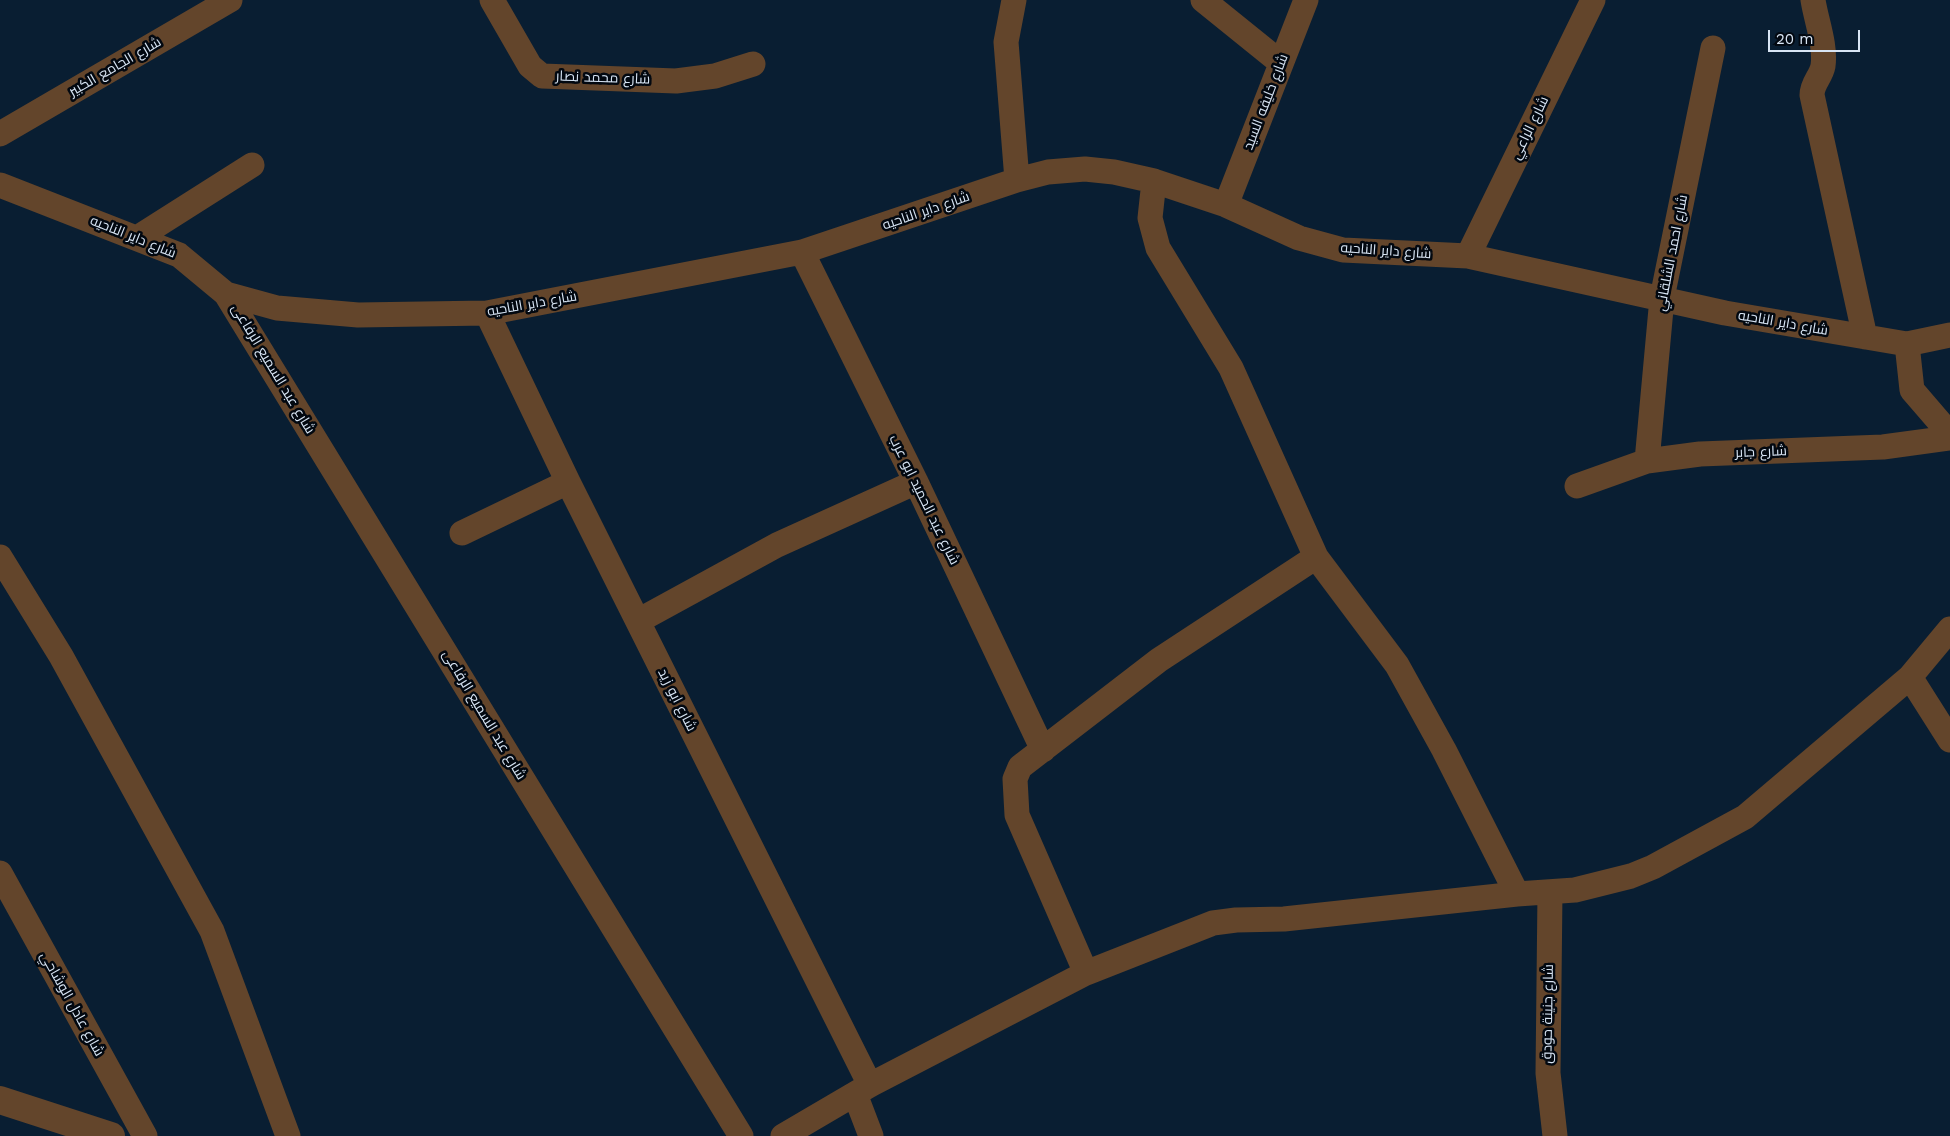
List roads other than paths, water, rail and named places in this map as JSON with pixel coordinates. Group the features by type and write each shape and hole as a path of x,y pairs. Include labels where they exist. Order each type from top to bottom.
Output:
{"street":[{"name":"شارع الجامع الكبير","path":"0,134 230,0"},
{"name":"شارع محمد نصار","path":"492,0 530,66 542,76 676,81 715,76 754,64"},
{"path":"1014,0 1006,42 1017,180"},
{"path":"1203,0 1281,63"},
{"name":"شارع خليفه السيد","path":"1226,204 1306,0"},
{"name":"شارع الراعي","path":"1468,256 1593,0"},
{"path":"1812,0 1823,56 1821,73 1812,87 1812,95 1865,337"},
{"name":"شارع احمد الشلقاني","path":"1647,461 1662,298 1714,48"},
{"path":"137,238 252,165"},
{"name":"شارع داير الناحيه","path":"0,185 179,255 226,294 276,308 358,315 487,313 802,252 1017,180 1048,172 1086,169 1154,180 1226,204 1299,238 1343,250 1468,256 1725,313 1907,344 1950,335"},
{"path":"1154,180 1150,218 1158,248 1231,368 1316,557 1397,665 1444,750 1517,894"},
{"name":"شارع عبد الحميد ابو عرب","path":"802,252 916,482 1043,750"},
{"name":"شارع عبد السميع الرفاعى","path":"226,294 741,1136"},
{"name":"شارع ابو زيد","path":"487,313 568,482 638,621 862,1089 870,1136"},
{"path":"1907,344 1912,390 1950,434"},
{"name":"شارع جابر","path":"1576,486 1647,461 1700,454 1882,447 1950,438"},
{"path":"462,533 568,482"},
{"path":"638,621 778,545 916,482"},
{"path":"0,557 62,656 212,931 288,1136"},
{"path":"1086,973 1017,815 1015,778 1020,766 1159,660 1316,557"},
{"path":"783,1136 862,1089 1086,973 1213,923 1236,920 1284,919 1517,894 1575,890 1631,876 1745,817 1910,677 1950,629"},
{"path":"1910,677 1950,740"},
{"name":"شارع عادل الوشاحي","path":"0,872 145,1136"},
{"name":"شارع جنينة حودق","path":"1550,892 1548,1072 1555,1136"},
{"path":"1,1099 111,1136"}]}
